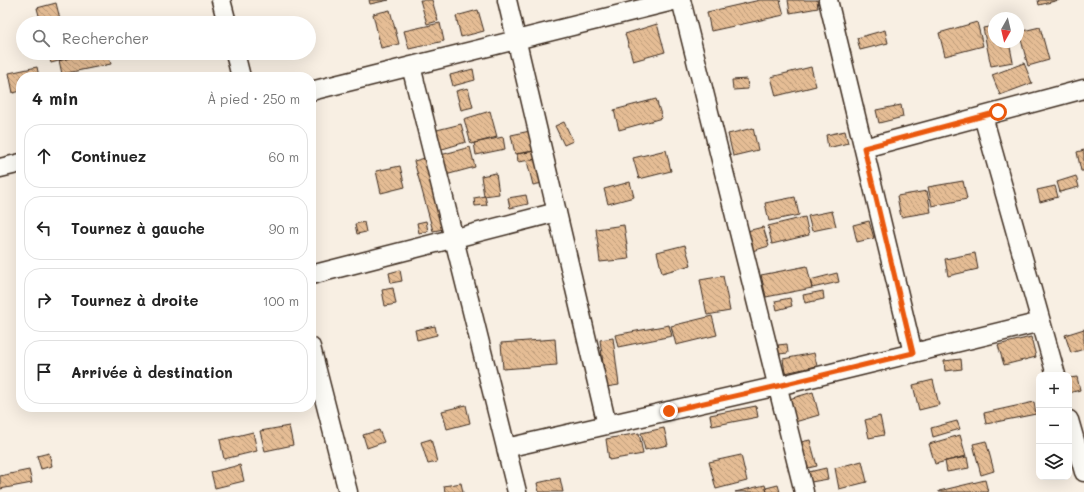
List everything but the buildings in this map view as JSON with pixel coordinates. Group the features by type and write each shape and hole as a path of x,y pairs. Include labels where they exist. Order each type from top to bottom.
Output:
{"street":[{"path":"221,0 225,16"},
{"path":"507,0 607,425"},
{"path":"316,90 677,0"},
{"path":"681,0 804,492"},
{"path":"828,0 913,353"},
{"path":"237,60 240,72"},
{"path":"412,66 517,492"},
{"path":"864,148 1084,89"},
{"path":"984,116 1055,372"},
{"path":"0,168 16,164"},
{"path":"316,274 557,212"},
{"path":"506,448 778,386 1041,322"},
{"path":"316,367 348,492"},
{"path":"1072,430 1084,472"}],"route":[{"path":"669,411 913,353 864,148 998,112"}]}
